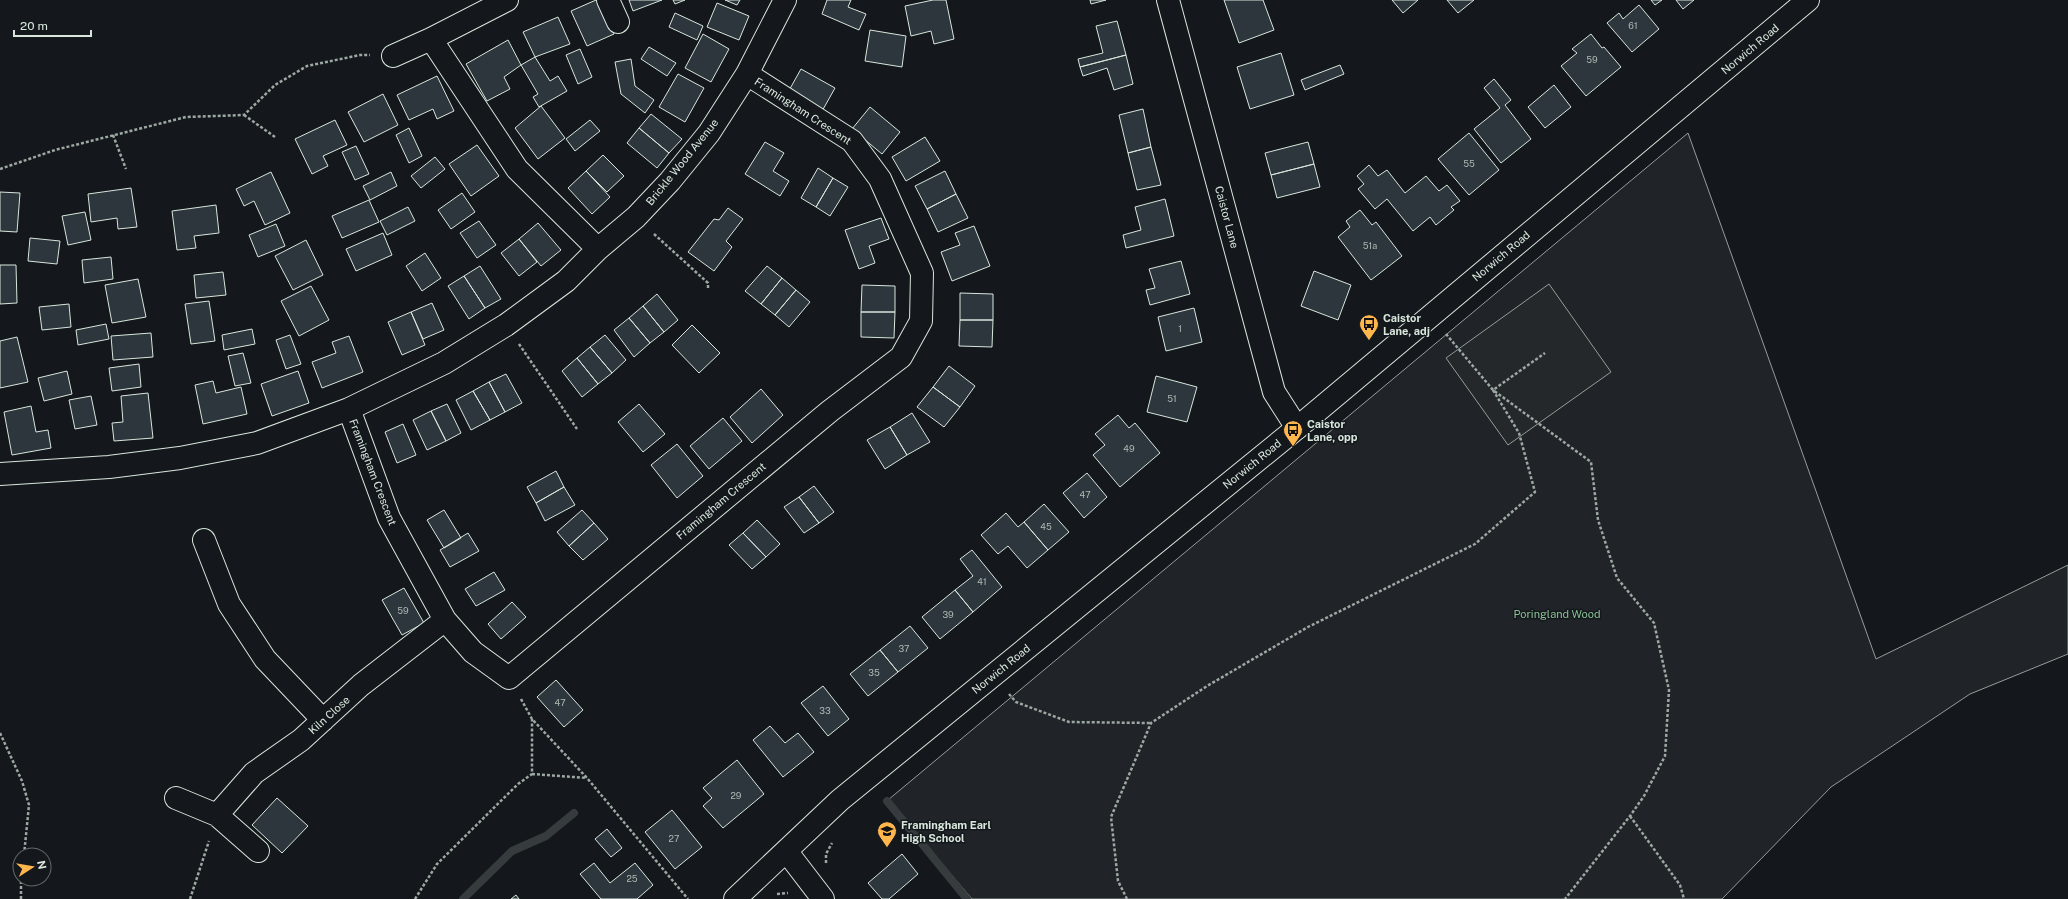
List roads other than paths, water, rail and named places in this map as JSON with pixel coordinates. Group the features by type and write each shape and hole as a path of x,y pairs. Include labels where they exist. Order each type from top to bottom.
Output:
{"street":[{"path":"392,56 431,39 507,0"},
{"path":"608,0 618,22"},
{"name":"Brickle Wood Avenue","path":"0,474 109,467 180,458 257,443 349,409 444,363 506,325 566,281 598,249 636,217 670,181 709,134 747,74 785,0"},
{"name":"Caistor Lane","path":"1168,0 1274,392 1297,428"},
{"name":"Norwich Road","path":"735,899 787,852 840,800 1297,428 1430,315 1808,0"},
{"path":"431,39 517,170 598,249"},
{"name":"Framingham Crescent","path":"349,409 389,518 445,620 473,652 509,678 830,411 901,356 921,321 922,273 880,179 852,141 747,74"},
{"path":"204,540 229,604 265,659 324,720"},
{"name":"Kiln Close","path":"217,815 254,773 301,740 361,685 445,620"},
{"path":"176,798 217,815 258,851"},
{"path":"787,852 823,899"}],"waterway":[{"path":"887,801 967,899"},
{"path":"463,899 512,851 546,836 574,813"}],"place":[{"name":"Caistor Lane, adj","path":"1369,341"},
{"name":"Caistor Lane, opp","path":"1293,447"},
{"name":"Framingham Earl High School","path":"887,848"}],"park label":[{"name":"Poringland Wood","path":"1557,614"}]}
